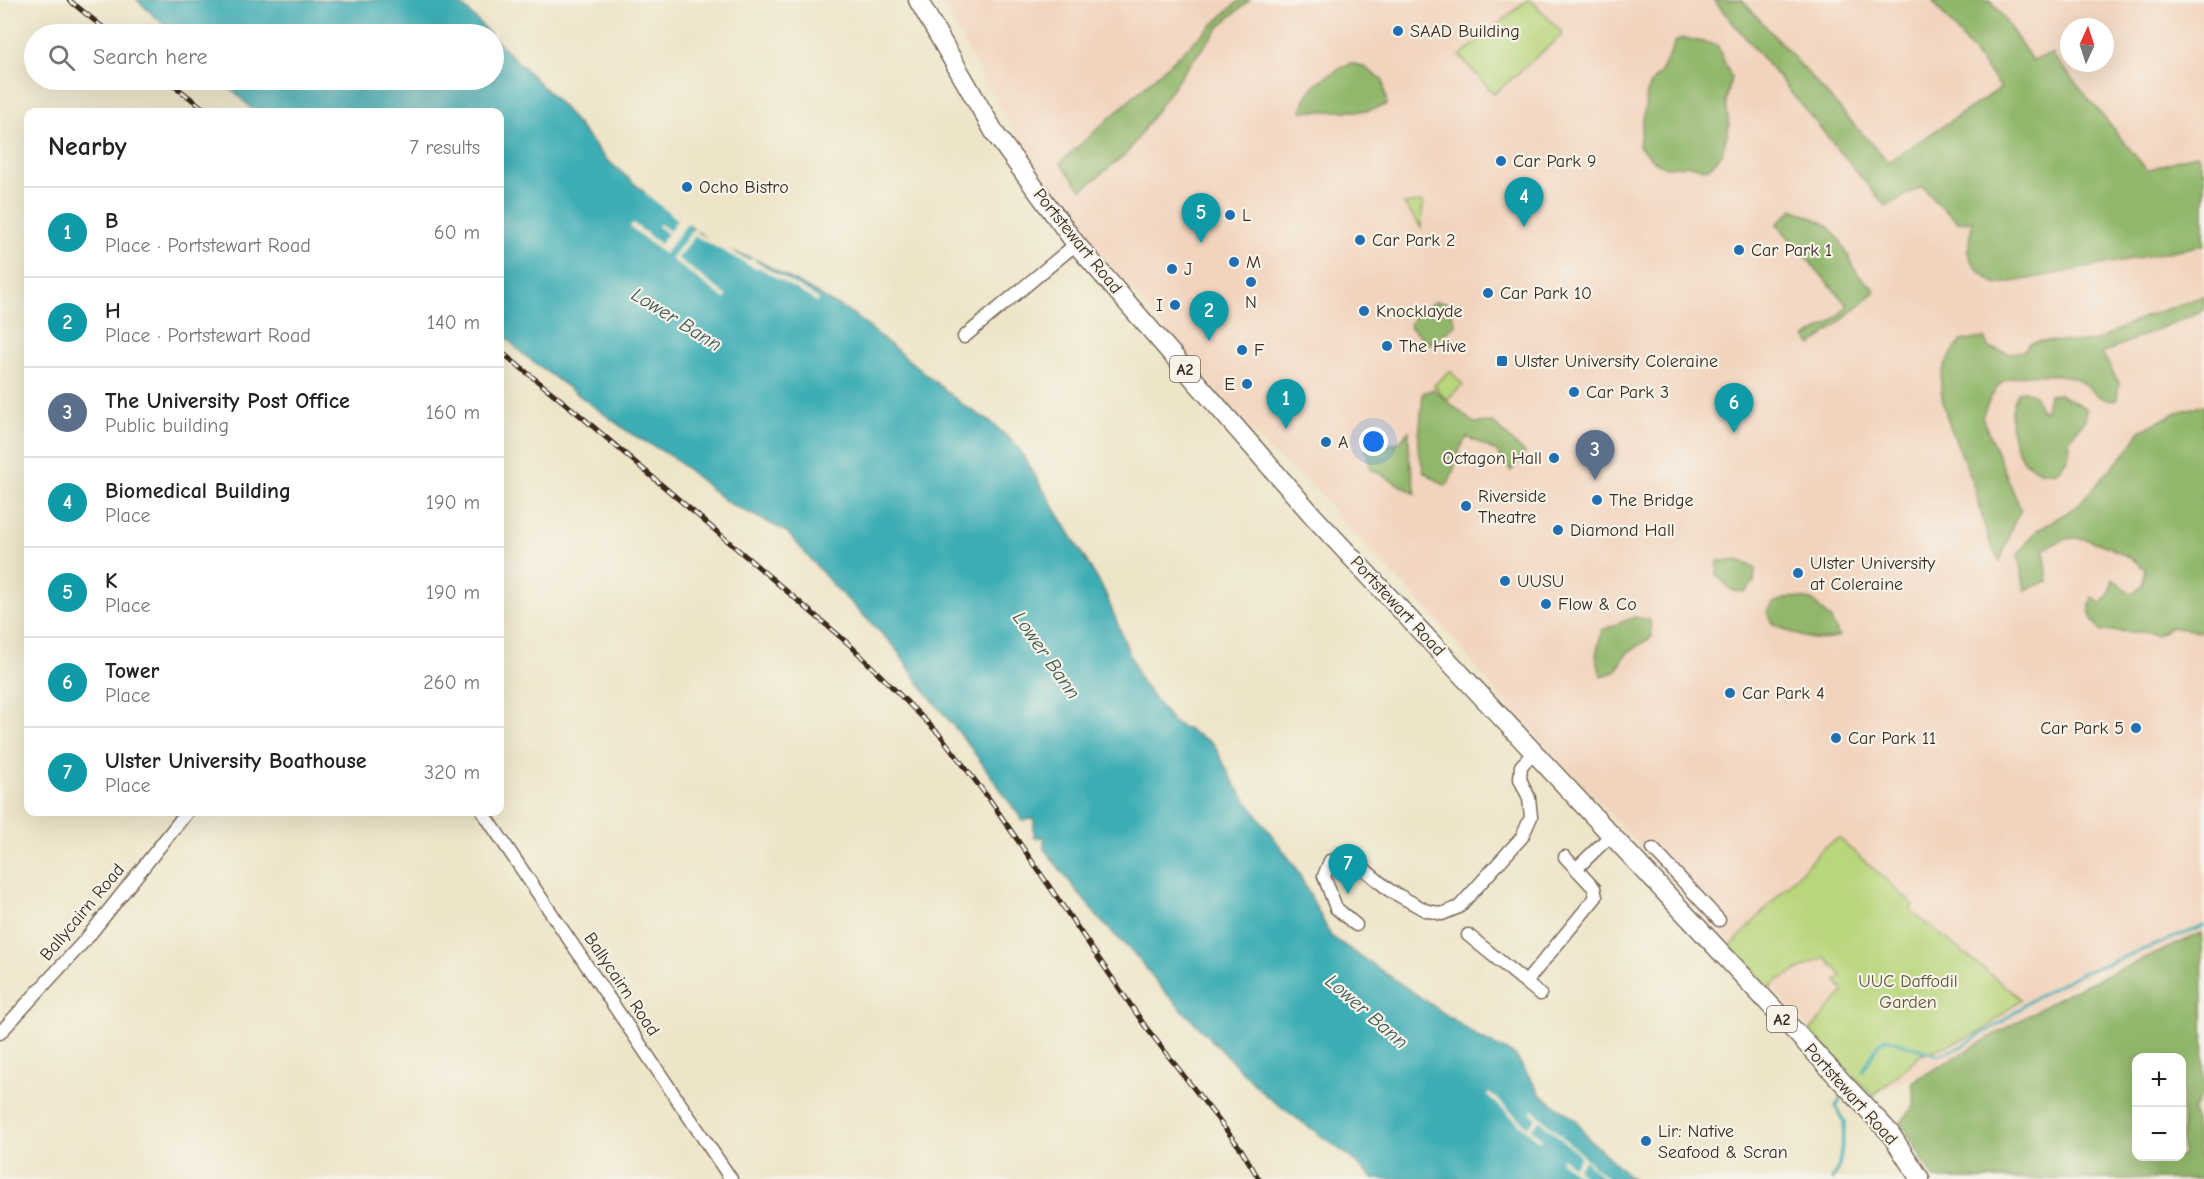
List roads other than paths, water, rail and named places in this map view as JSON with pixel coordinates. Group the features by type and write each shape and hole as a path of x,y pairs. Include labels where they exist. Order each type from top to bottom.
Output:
{"main road":[{"name":"Portstewart Road","path":"918,0 996,135 1076,244 1314,517 1890,1133 1920,1179"}],"street":[{"path":"964,337 1076,244"},
{"path":"1356,925 1336,908 1324,876 1330,861 1357,863 1389,890 1425,910 1442,914 1459,907 1522,837 1531,818 1529,798 1520,779 1521,766 1534,752"},
{"name":"Ballycairn Road","path":"0,1033 87,938 184,816"},
{"name":"Ballycairn Road","path":"486,816 731,1179"},
{"path":"1577,868 1610,836"},
{"path":"1653,849 1719,920"},
{"path":"1526,982 1594,901 1594,888 1565,857"},
{"path":"1468,935 1540,994"}],"water":[{"path":"137,0 453,0 465,8 480,24 163,24"},
{"name":"Lower Bann","path":"504,48 564,108 605,158 643,191 719,248 755,259 853,314 963,405 991,422 1017,446 1104,590 1141,682 1173,722 1213,743 1235,785 1296,868 1331,936 1480,1038 1515,1055 1541,1095 1576,1120 1588,1138 1632,1179 1374,1179 1346,1154 1265,1095 1163,990 1139,959 1100,920 1044,849 1044,837 1034,838 1034,818 1023,821 968,744 919,683 894,646 833,585 787,532 727,502 671,456 630,433 524,355 504,336 504,108 251,108 232,90 504,90"}],"waterway":[{"path":"1863,1071 1878,1045 1886,1038 1937,1055 1961,1047 2002,1022 2031,1000 2080,974 2204,926"},
{"path":"1832,1179 1839,1166 1845,1122 1836,1106 1841,1099"}],"railway":[{"path":"69,0 99,24"},
{"path":"180,90 203,108"},
{"path":"504,354 576,412 850,645 941,736 990,800 1145,1026 1241,1149 1259,1179"}],"place":[{"name":"SAAD Building","path":"1398,31"},
{"name":"Car Park 9","path":"1501,161"},
{"name":"Ocho Bistro","path":"687,187"},
{"name":"L","path":"1230,215"},
{"name":"Biomedical Building","path":"1524,227"},
{"name":"Car Park 2","path":"1360,240"},
{"name":"K","path":"1201,243"},
{"name":"Car Park 1","path":"1739,250"},
{"name":"M","path":"1234,262"},
{"name":"J","path":"1172,269"},
{"name":"N","path":"1251,282"},
{"name":"Car Park 10","path":"1488,293"},
{"name":"I","path":"1175,305"},
{"name":"Knocklayde","path":"1364,311"},
{"name":"H","path":"1209,341"},
{"name":"The Hive","path":"1387,346"},
{"name":"F","path":"1242,350"},
{"name":"Ulster University Coleraine","path":"1502,361"},
{"name":"E","path":"1247,384"},
{"name":"Car Park 3","path":"1574,392"},
{"name":"B","path":"1286,429"},
{"name":"Tower","path":"1734,433"},
{"name":"A","path":"1326,442"},
{"name":"Octagon Hall","path":"1554,458"},
{"name":"The University Post Office","path":"1595,480"},
{"name":"The Bridge","path":"1597,500"},
{"name":"Riverside Theatre","path":"1466,506"},
{"name":"Diamond Hall","path":"1558,530"},
{"name":"Ulster University at Coleraine","path":"1798,573"},
{"name":"UUSU","path":"1505,581"},
{"name":"Flow & Co","path":"1546,604"},
{"name":"Car Park 4","path":"1730,693"},
{"name":"Car Park 5","path":"2136,728"},
{"name":"Car Park 11","path":"1836,738"},
{"name":"Ulster University Boathouse","path":"1348,894"},
{"name":"Lir: Native Seafood & Scran","path":"1646,1141"}],"park label":[{"name":"UUC Daffodil Garden","path":"1908,991"}]}
